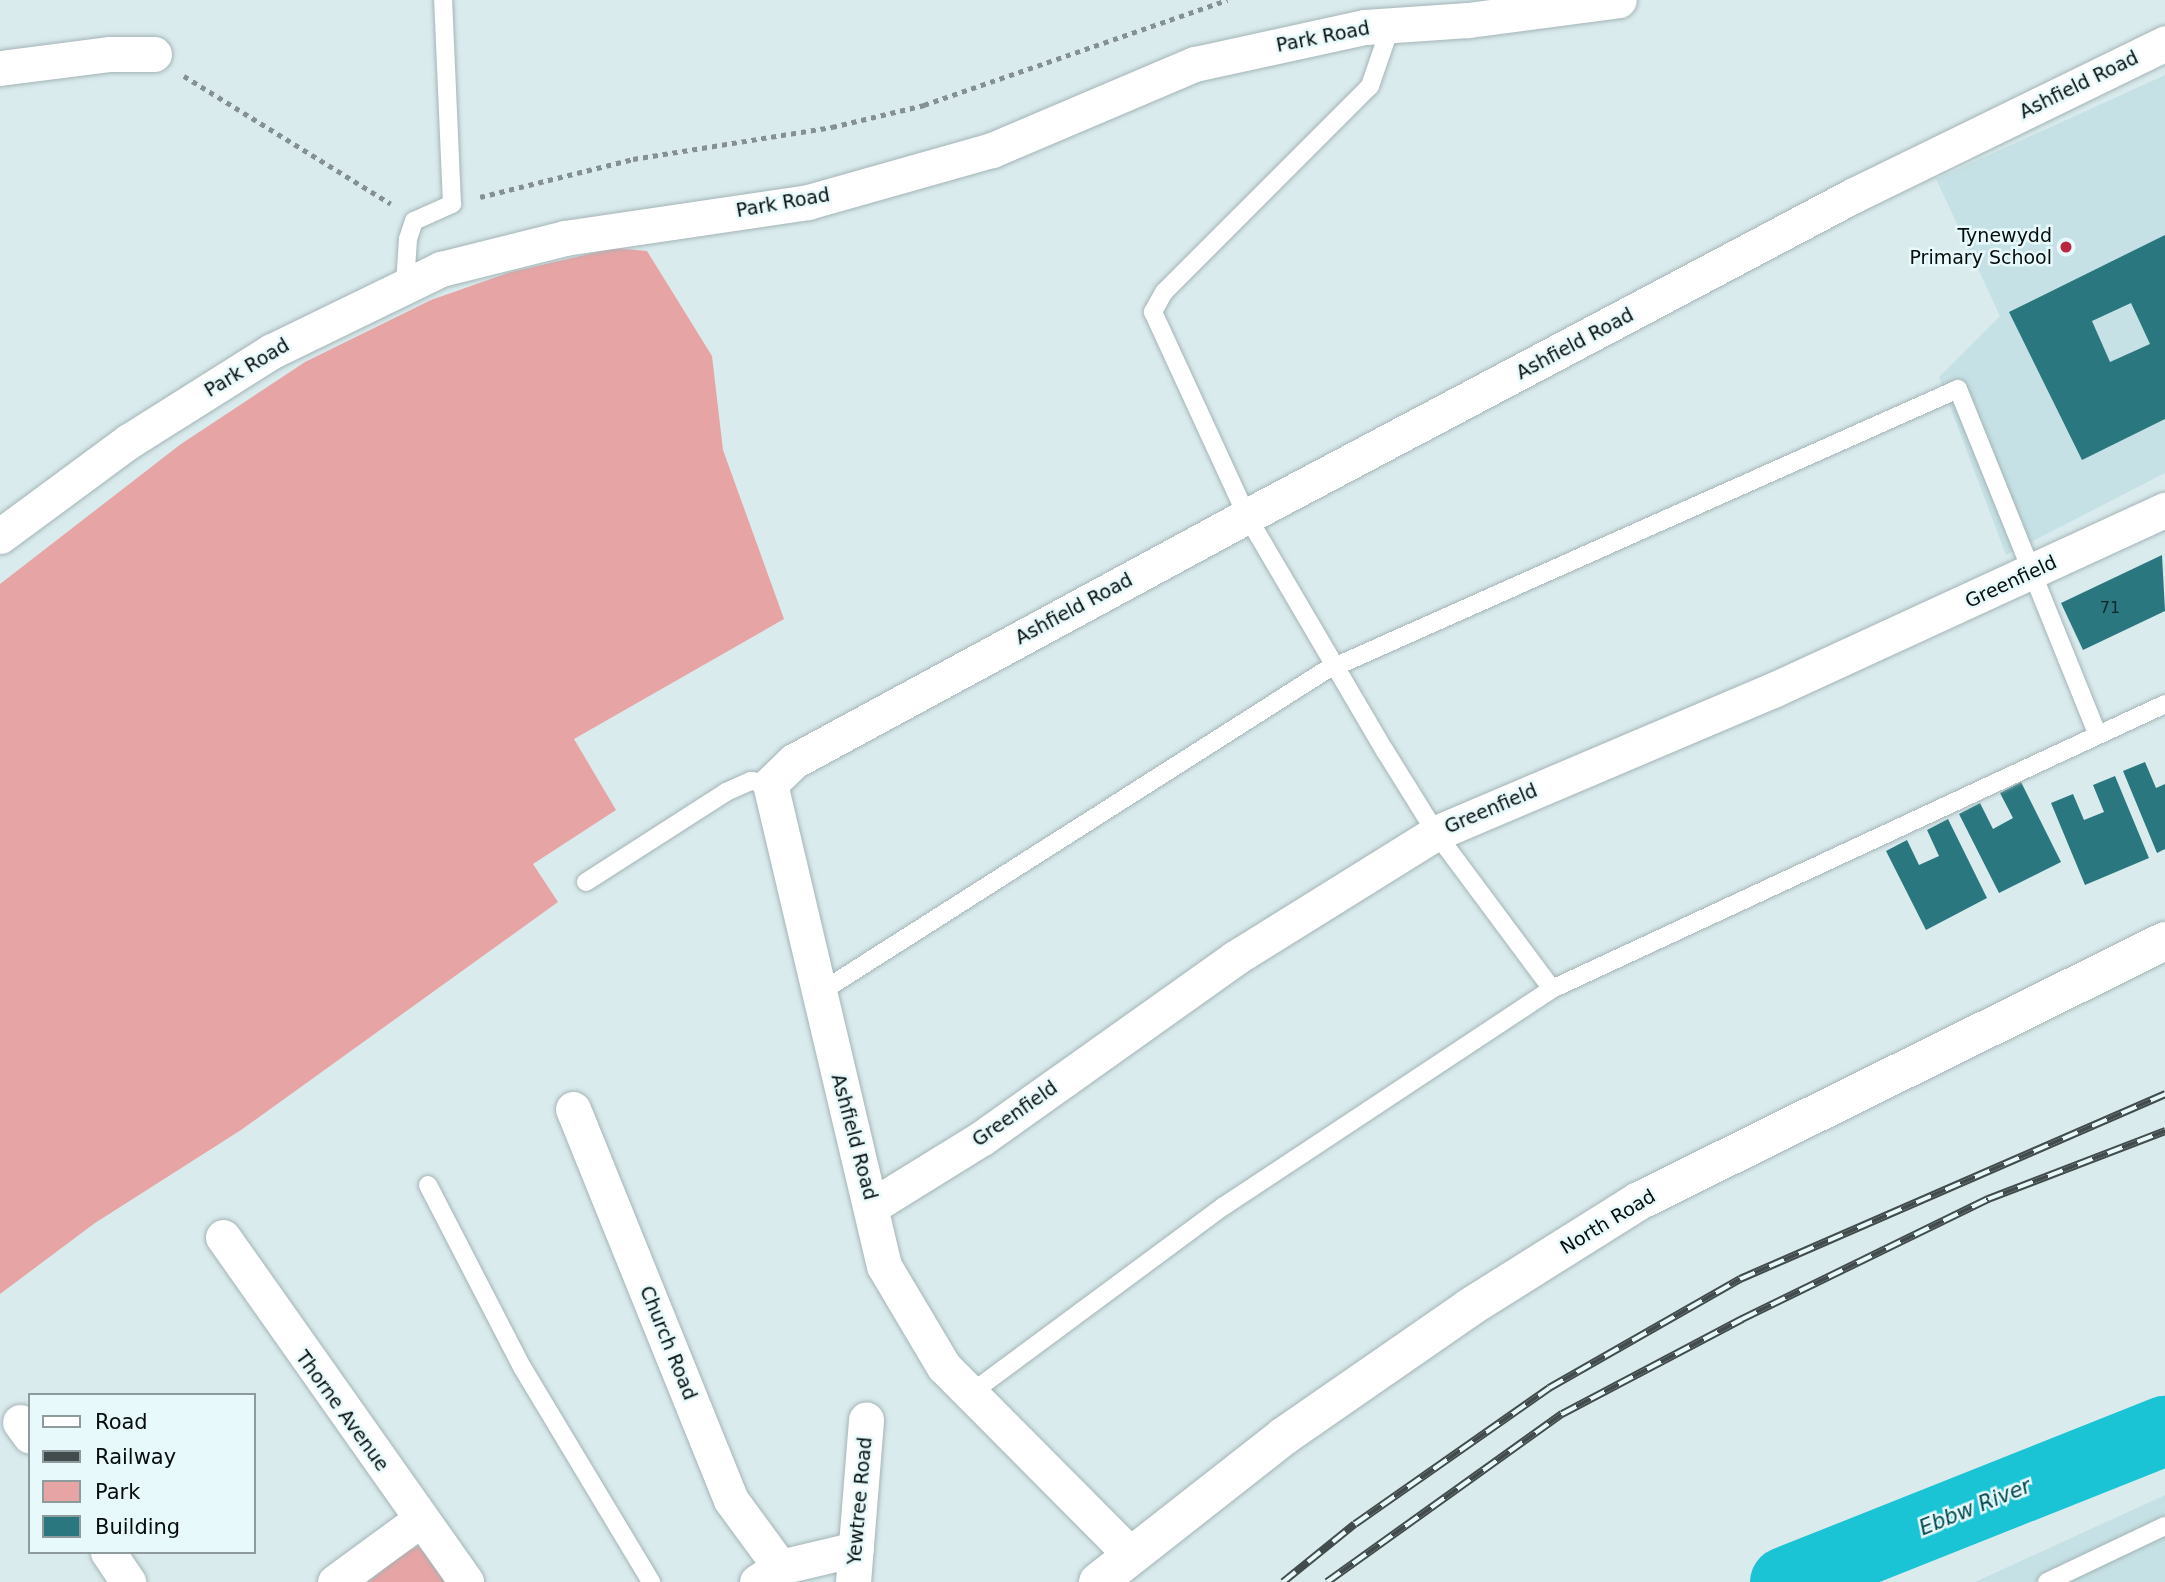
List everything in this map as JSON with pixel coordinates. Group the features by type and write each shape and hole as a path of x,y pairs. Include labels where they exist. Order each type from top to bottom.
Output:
{"street":[{"name":"Park Road","path":"0,536 129,440 272,351 405,284 441,269 565,237 808,202 992,150 1195,64 1391,25 1619,0"},
{"name":"Ashfield Road","path":"1131,1555 944,1367 884,1266 872,1206 816,995 770,784 794,761 1247,516 1854,195 2165,43"},
{"path":"0,68 110,54 154,54"},
{"name":"Greenfield","path":"872,1206 982,1138 1236,958 1436,833 2031,574 2165,510"},
{"name":"North Road","path":"1098,1582 1306,1421 1470,1307 1639,1201 2165,941"},
{"name":"Church Road","path":"573,1109 731,1500 769,1575"},
{"name":"Thorne Avenue","path":"223,1237 466,1582"},
{"name":"Yewtree Road","path":"854,1566 866,1420"},
{"path":"335,1582 421,1520"},
{"path":"109,1554 128,1582"},
{"path":"769,1575 854,1566"}],"lane":[{"path":"405,284 408,239 414,221 452,204 443,0"},
{"path":"1391,25 1370,86 1164,292 1153,312 1247,516 1436,833 1552,989"},
{"path":"816,995 1336,667 1958,389 2097,733"},
{"path":"971,1393 1224,1206 1552,989 2097,733 2165,704"},
{"path":"586,882 726,792 751,781 770,784"},
{"path":"428,1185 522,1367 651,1582"},
{"path":"2046,1582 2165,1526"}],"path":[{"path":"452,204 634,159 832,127 924,105 1227,0"},
{"path":"154,54 372,190 414,221"}],"shaded area":[{"name":"Tynewydd Primary School","path":"2165,75 2165,473 2006,555 1939,377 2000,316 1936,179"},
{"path":"2165,1495 2165,1582 1975,1582"}],"green space":[{"path":"615,248 647,251 712,356 723,450 784,619 574,739 616,810 533,864 558,902 241,1130 95,1223 0,1294 0,584 181,444 305,362 431,300 511,272"},
{"path":"418,1546 450,1582 368,1582 402,1554"}],"building":[{"path":"2165,235 2165,419 2082,460 2009,312","holes":["2131,303 2150,344 2110,362 2092,321"]},
{"path":"2162,555 2165,611 2083,650 2061,603"},
{"path":"2145,762 2156,788 2165,784 2165,849 2157,853 2123,771"},
{"path":"2115,776 2149,858 2085,885 2051,803 2073,794 2084,820 2104,812 2093,785"},
{"path":"2021,782 2061,862 1999,893 1959,814 1980,803 1993,829 2013,818 2000,793"},
{"path":"1948,819 1987,898 1926,930 1886,851 1907,840 1919,865 1939,856 1927,830"}],"waterway":[{"name":"Ebbw River","path":"1785,1582 2165,1431"}],"railway":[{"path":"1283,1582 1355,1524 1549,1388 1740,1279 2165,1094"},
{"path":"1327,1582 1562,1414 1742,1319 1988,1199 2165,1131"}],"place":[{"name":"Tynewydd Primary School","path":"2066,247"}]}
